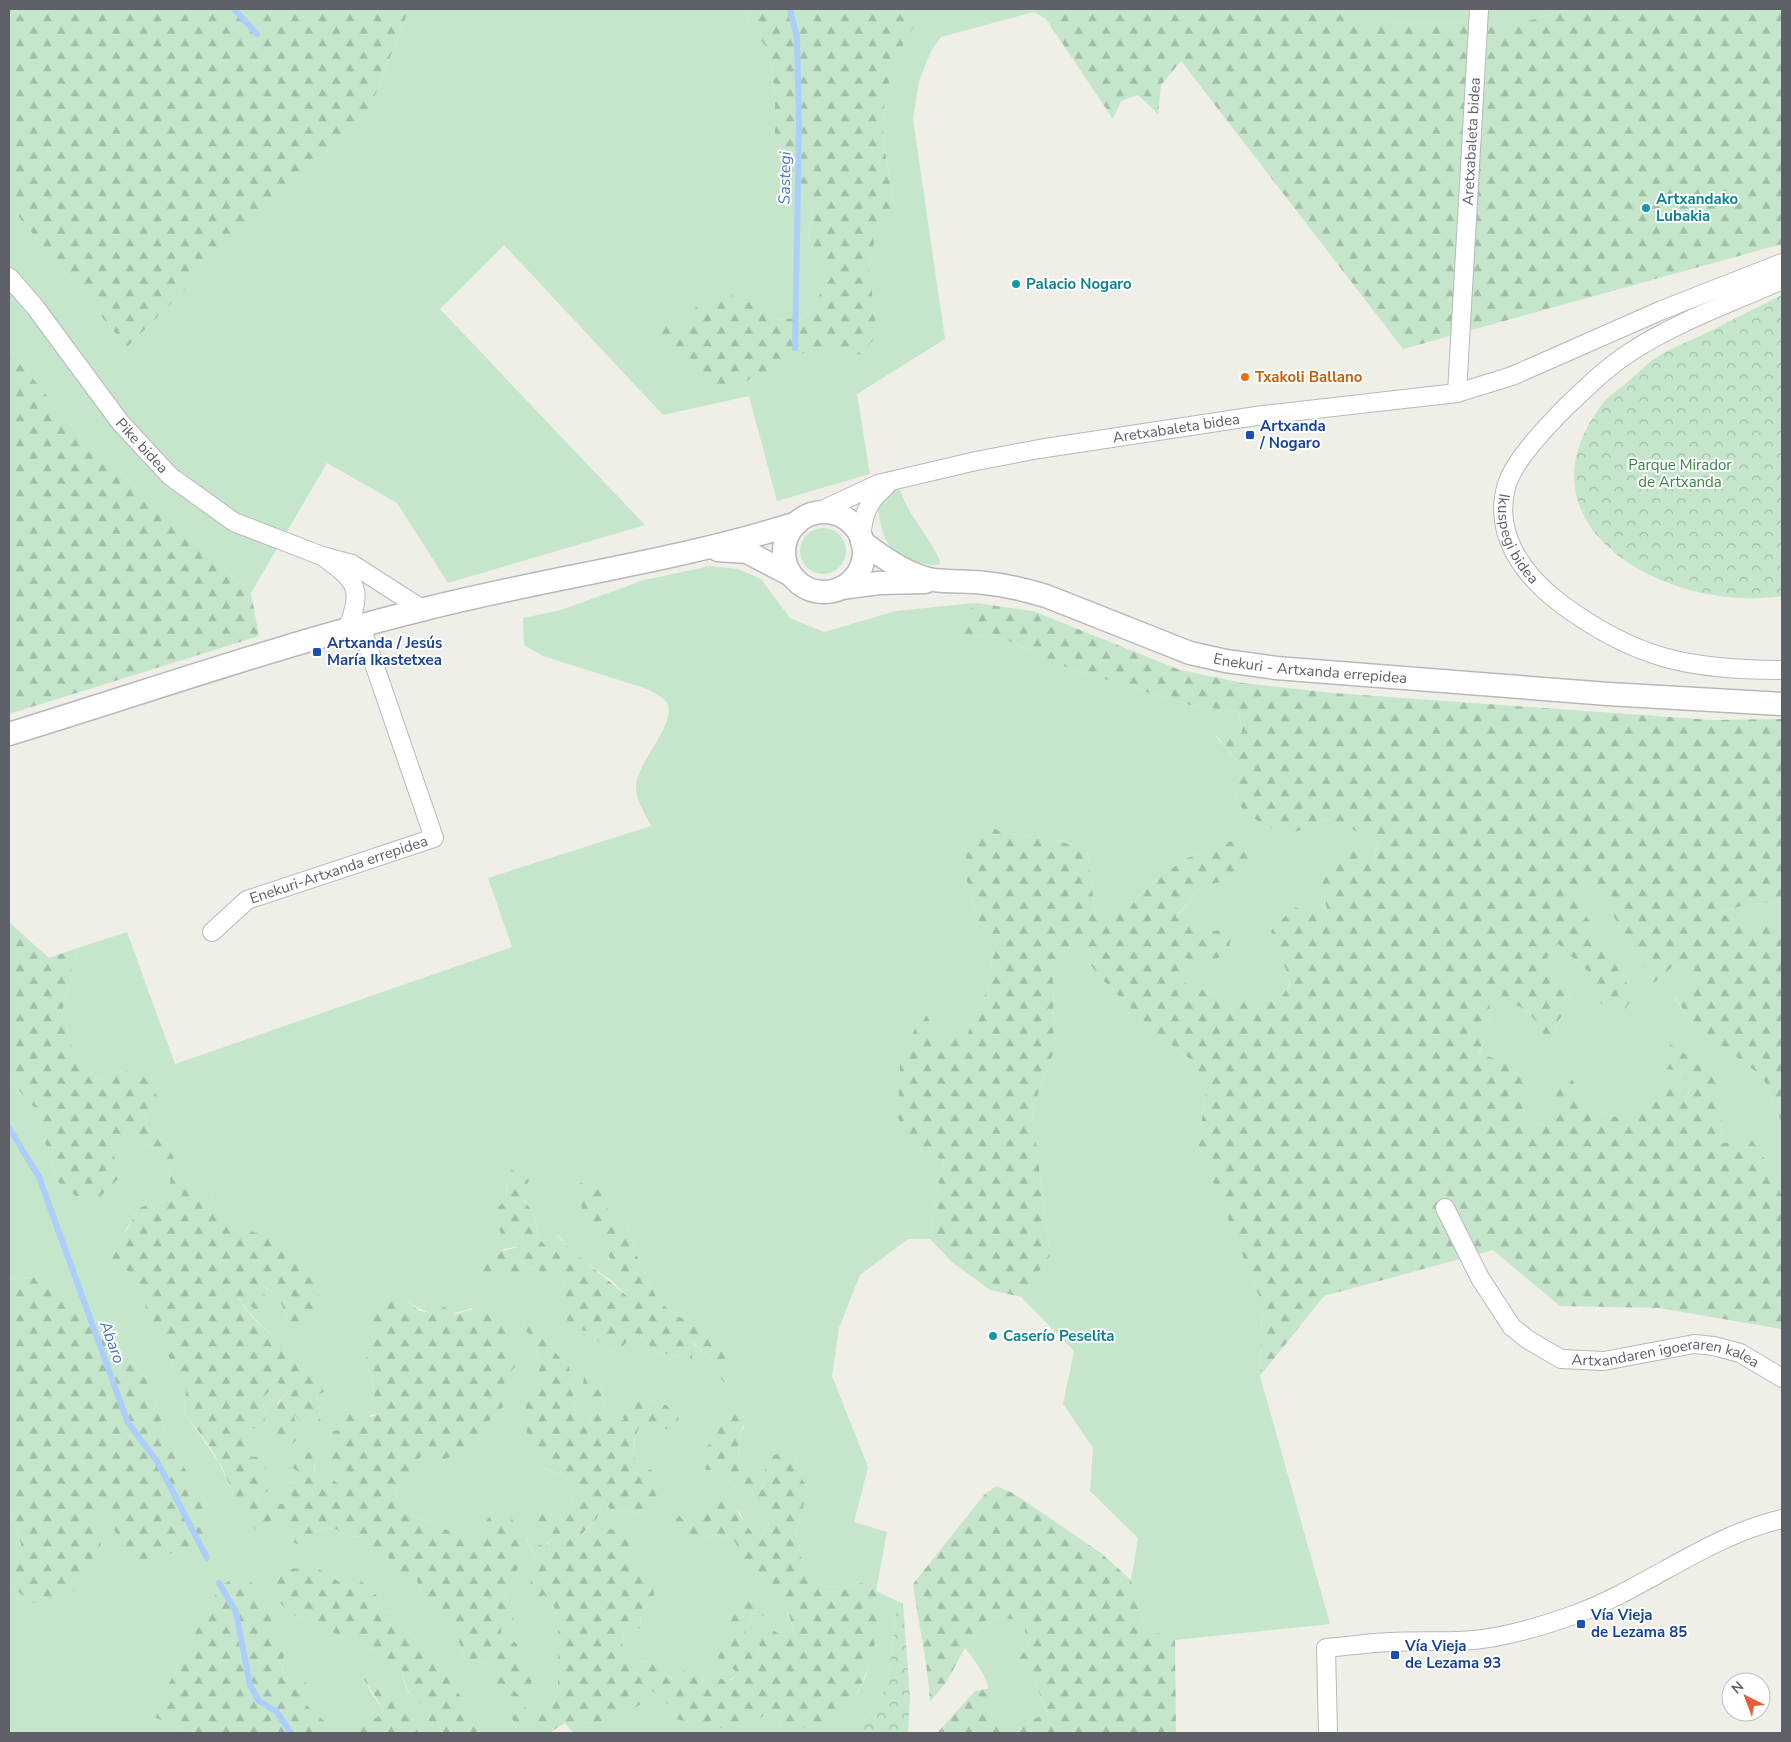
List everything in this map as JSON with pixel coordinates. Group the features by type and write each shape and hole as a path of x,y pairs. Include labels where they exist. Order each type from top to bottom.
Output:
{"street":[{"name":"Aretxabaleta bidea","path":"1457,393 1479,9"},
{"name":"Aretxabaleta bidea","path":"806,518 873,487 900,479 1039,449 1263,415 1457,393 1512,376 1662,310 1782,263"},
{"name":"Pike bidea","path":"9,277 35,307 120,422 170,476 234,522 322,556 352,564 422,609"},
{"name":"Ikuspegi bidea","path":"1782,280 1666,332 1629,353 1603,372 1548,425 1524,455 1507,484 1503,514 1507,539 1520,563 1549,594 1592,627 1636,650 1682,663 1742,670 1782,670"},
{"name":"Aretxabaleta bidea","path":"862,541 863,517 870,502 887,486 900,479"},
{"path":"9,734 354,628 422,609 692,550 828,512 844,518 856,529 862,541 864,553 857,573 841,588"},
{"path":"791,575 784,553 785,542 806,518"},
{"name":"Enekuri - Artxanda errepidea","path":"862,541 907,570 934,580 986,583 1025,590 1046,596 1190,653 1226,662 1276,668 1608,694 1782,704"},
{"path":"692,550 730,549 747,552 791,575 808,589 831,592 841,588 879,583 919,583 934,580"},
{"name":"Pike bidea","path":"322,556 346,573 356,588 354,628"},
{"name":"Enekuri-Artxanda errepidea","path":"212,932 247,900 434,838 354,628"},
{"name":"Artxandaren igoeraren kalea","path":"1444,1208 1480,1278 1512,1327 1526,1339 1561,1359 1604,1361 1694,1344 1740,1352 1782,1378"},
{"path":"1328,1733 1326,1648 1390,1642 1468,1640 1500,1636 1575,1614 1613,1599 1708,1546 1738,1533 1782,1519"}],"green space":[{"path":"9,9 409,9 370,108 127,347 9,205"},
{"path":"409,9 745,9 749,24 769,51 775,96 802,184 814,204 808,240 831,277 805,317 778,320 752,303 696,307 686,324 661,349 688,361 700,382 785,360 816,347 862,354 876,334 869,269 877,227 896,213 886,157 883,125 886,94 901,48 917,21 927,9 1042,9 1046,19 1034,12 941,37 931,51 919,81 913,119 945,339 857,394 870,474 777,501 749,396 663,415 504,245 440,309 645,525 448,583 397,503 327,463 251,593 79,435 9,349 9,205 127,347 370,108"},
{"path":"745,9 927,9 909,34 902,48 895,63 886,95 883,136 896,213 877,227 869,269 877,334 862,355 816,347 734,387 700,382 688,361 661,349 655,324 686,324 696,307 722,292 752,303 778,320 805,317 831,277 808,240 814,204 775,142 775,96 769,51 749,24"},
{"path":"1042,9 1362,9 1362,23 1524,22 1569,9 1782,9 1782,244 1403,349 1181,61 1161,85 1158,114 1138,95 1121,101 1113,119 1046,19"},
{"path":"1362,9 1569,9 1524,22 1362,23"},
{"name":"Parque Mirador de Artxanda","path":"1782,295 1782,596 1739,598 1695,591 1652,576 1616,554 1589,524 1575,489 1579,448 1605,400 1653,360"},
{"path":"9,349 79,435 251,593 259,636 9,714"},
{"path":"896,485 936,553 940,561 939,565 908,560 893,550 887,542 880,521 879,506 883,498"},
{"path":"823,528 836,532 842,538 846,551 842,564 836,570 823,574 810,570 804,564 800,551 804,538 810,532"},
{"path":"710,566 738,569 761,579 790,618 824,632 896,611 975,603 955,635 1002,638 1068,668 1190,705 1239,712 1242,733 1215,735 1241,766 1235,802 1296,832 1324,819 1348,827 1378,842 1373,864 1323,893 1329,917 1272,931 1291,982 1278,1001 1247,999 1233,1014 1216,995 1186,983 1171,953 1202,932 1176,918 1199,889 1242,874 1264,853 1234,840 1185,859 1147,887 1129,908 1096,919 1087,849 1050,839 1004,833 981,822 966,845 966,878 978,919 995,943 988,988 967,1035 937,1037 923,1009 915,1149 944,1160 935,1199 930,1239 908,1239 860,1275 839,1328 832,1376 868,1467 854,1522 887,1532 876,1591 897,1601 888,1685 871,1714 845,1733 577,1733 585,1722 598,1724 620,1707 650,1689 672,1708 675,1719 743,1728 768,1713 780,1718 781,1731 857,1694 866,1676 874,1642 862,1583 843,1587 821,1586 803,1565 796,1535 808,1487 800,1477 795,1458 765,1464 765,1479 760,1491 752,1482 750,1470 740,1459 737,1441 744,1426 720,1422 711,1444 707,1470 720,1470 729,1483 761,1506 769,1524 759,1542 747,1528 739,1511 703,1523 688,1525 677,1512 699,1540 717,1534 735,1542 788,1612 794,1629 786,1637 772,1630 760,1649 755,1663 747,1644 747,1627 753,1613 764,1615 737,1607 727,1620 727,1636 717,1657 727,1662 739,1674 714,1689 701,1687 703,1675 681,1673 675,1684 667,1673 654,1662 637,1661 622,1648 624,1632 640,1628 641,1612 654,1595 609,1529 594,1539 581,1536 597,1518 603,1501 613,1512 626,1510 640,1515 641,1467 633,1453 635,1437 641,1424 666,1405 643,1398 624,1421 615,1421 605,1406 600,1386 582,1395 593,1414 587,1429 576,1415 569,1367 552,1349 541,1328 523,1315 524,1328 536,1343 539,1381 526,1401 546,1469 566,1476 575,1492 566,1511 554,1519 548,1520 535,1505 550,1529 553,1538 543,1547 526,1539 537,1561 525,1603 544,1594 558,1612 558,1698 528,1713 522,1699 509,1685 508,1669 531,1675 524,1661 501,1635 502,1618 514,1620 503,1589 524,1559 495,1508 473,1541 405,1512 394,1492 421,1456 473,1445 489,1421 503,1407 501,1391 505,1378 472,1308 452,1313 435,1313 418,1308 401,1297 366,1363 374,1383 373,1403 380,1413 356,1419 338,1411 345,1422 341,1430 328,1431 341,1479 340,1486 314,1478 315,1464 303,1474 298,1483 288,1482 293,1496 285,1505 261,1511 256,1498 267,1492 258,1476 256,1457 242,1456 244,1430 254,1428 266,1415 262,1398 278,1383 288,1392 277,1403 321,1425 317,1395 327,1391 317,1366 287,1356 284,1342 257,1321 236,1293 262,1286 278,1296 289,1323 264,1235 240,1228 205,1192 187,1185 166,1142 148,1130 145,1112 123,1070 98,1080 74,1053 62,1013 77,948 127,932 175,1064 512,947 488,878 651,826 639,802 636,787 642,767 661,735 668,714 668,705 664,700 647,689 543,656 524,645 523,618 561,610 644,580","holes":["499,1162 535,1216 538,1237 550,1251 557,1235 577,1256 612,1281 634,1302 623,1275 605,1250 597,1228 582,1208 574,1181 606,1192 607,1207 628,1227 635,1252 658,1301 677,1316 696,1323 724,1382 710,1359 692,1342 692,1359 657,1352 636,1333 622,1347 608,1352 563,1301 565,1278 524,1266 514,1281 500,1271 503,1249 518,1247 524,1237 514,1224 503,1238 507,1182"]},
{"path":"975,603 1033,611 1180,670 1243,683 1333,693 1712,720 1782,719 1782,902 1748,904 1721,912 1738,924 1782,926 1782,1124 1763,1077 1693,1024 1674,996 1694,991 1694,975 1673,966 1654,983 1590,877 1576,899 1635,997 1622,1012 1600,1003 1594,977 1558,944 1542,964 1565,982 1571,1003 1558,1021 1550,1044 1539,1025 1527,1012 1512,1004 1490,1000 1489,1026 1479,1053 1509,1064 1528,1077 1521,1100 1527,1121 1549,1126 1566,1108 1552,1099 1551,1080 1567,1070 1576,1087 1596,1111 1626,1120 1649,1107 1656,1086 1674,1085 1685,1102 1691,1086 1679,1071 1660,1068 1670,1044 1700,1064 1722,1086 1712,1099 1722,1113 1721,1144 1750,1137 1774,1173 1782,1198 1782,1329 1659,1308 1560,1306 1493,1250 1324,1296 1260,1376 1262,1303 1198,1145 1206,1092 1194,1062 1152,1030 1101,978 1072,942 1053,979 1054,1051 1032,1110 1050,1256 1021,1297 990,1290 952,1262 930,1239 935,1199 944,1160 915,1149 898,1118 900,1065 923,1008 937,1036 967,1035 988,988 995,943 978,919 966,878 966,845 981,822 1004,833 1050,839 1087,849 1096,919 1129,908 1147,887 1185,859 1234,840 1265,853 1242,874 1199,889 1176,917 1202,932 1232,929 1228,956 1198,962 1172,954 1186,983 1216,995 1233,1014 1247,998 1278,1001 1291,983 1271,931 1294,907 1329,917 1323,893 1322,863 1351,849 1373,864 1378,843 1348,827 1324,819 1296,832 1264,826 1235,802 1241,766 1215,734 1242,733 1239,712 1190,705 1068,668 1002,638 954,635"},
{"path":"1590,877 1654,983 1673,966 1694,975 1694,991 1674,997 1693,1024 1763,1077 1782,1124 1782,1198 1774,1173 1721,1144 1722,1113 1671,1045 1660,1068 1679,1071 1691,1086 1684,1103 1650,1107 1626,1120 1596,1111 1576,1088 1567,1070 1566,1108 1550,1126 1527,1121 1521,1100 1479,1054 1489,1026 1490,1000 1512,1001 1535,1018 1550,1044 1558,1021 1571,1003 1565,982 1542,964 1558,944 1594,977 1576,899"},
{"path":"1782,902 1782,926 1779,927 1737,924 1721,912 1748,904"},
{"path":"9,922 49,958 77,948 62,1013 74,1053 98,1080 123,1070 146,1078 158,1098 145,1112 148,1130 166,1142 187,1185 205,1192 240,1228 264,1235 295,1252 318,1284 320,1307 307,1326 289,1323 278,1296 263,1286 266,1306 257,1311 237,1295 246,1310 257,1322 284,1342 287,1356 317,1366 327,1391 317,1395 321,1425 304,1427 293,1412 299,1438 287,1448 276,1433 273,1419 277,1406 288,1392 278,1383 262,1398 266,1415 262,1431 254,1428 244,1430 248,1446 242,1456 256,1457 267,1451 266,1467 258,1476 275,1480 267,1492 256,1498 261,1510 274,1502 285,1505 292,1496 287,1482 298,1483 303,1474 291,1467 295,1455 302,1445 312,1455 314,1478 324,1481 329,1476 340,1486 341,1479 330,1468 329,1458 334,1452 329,1443 328,1431 341,1430 345,1422 337,1410 348,1412 356,1419 359,1410 371,1417 380,1413 373,1403 374,1383 366,1363 370,1316 382,1299 401,1297 420,1311 434,1313 441,1305 456,1314 481,1308 506,1310 511,1331 500,1336 513,1349 515,1367 503,1385 503,1407 489,1421 473,1445 464,1453 434,1462 421,1456 394,1492 405,1512 473,1541 495,1508 510,1512 525,1559 503,1589 514,1620 502,1618 501,1635 516,1643 531,1675 532,1694 521,1689 509,1670 509,1685 522,1699 528,1713 558,1698 558,1612 544,1595 524,1604 537,1561 526,1538 544,1547 553,1538 550,1529 537,1527 532,1516 535,1504 548,1520 554,1519 566,1511 575,1492 566,1476 547,1469 534,1453 526,1429 526,1401 539,1381 536,1343 524,1328 522,1314 541,1328 552,1349 569,1367 576,1415 587,1429 593,1414 582,1395 584,1376 600,1386 605,1406 615,1421 624,1420 620,1404 632,1406 643,1398 666,1405 679,1418 675,1428 653,1430 641,1424 637,1432 633,1446 635,1458 639,1463 653,1471 660,1485 653,1508 640,1515 626,1510 613,1512 603,1501 597,1518 581,1535 594,1539 609,1529 625,1532 634,1564 652,1574 654,1595 641,1612 640,1628 624,1633 622,1648 637,1661 654,1662 667,1673 675,1684 681,1673 692,1662 704,1663 701,1687 714,1689 720,1679 731,1680 738,1674 727,1662 716,1657 718,1645 727,1636 727,1620 737,1607 741,1593 756,1595 765,1616 753,1613 747,1626 747,1644 755,1663 760,1649 758,1634 772,1630 786,1637 794,1629 788,1612 752,1574 735,1542 717,1534 699,1540 683,1542 673,1527 676,1512 688,1525 703,1523 702,1503 716,1506 727,1497 760,1541 769,1524 761,1506 729,1483 720,1470 706,1470 700,1449 711,1444 720,1422 734,1409 747,1411 739,1439 738,1451 741,1459 750,1470 754,1483 761,1490 765,1479 765,1464 774,1455 785,1451 795,1458 800,1476 808,1488 796,1535 803,1565 821,1586 843,1587 862,1583 876,1591 878,1620 872,1655 860,1688 842,1712 836,1717 821,1723 781,1731 780,1718 768,1713 743,1728 721,1728 675,1719 672,1708 650,1689 644,1703 629,1710 620,1707 598,1724 585,1722 577,1733 573,1733 565,1723 549,1733 538,1733 529,1726 518,1730 490,1677 493,1664 465,1658 458,1639 437,1616 422,1594 416,1578 404,1584 390,1575 390,1559 377,1549 362,1550 365,1537 348,1536 334,1528 316,1531 306,1540 310,1549 292,1542 284,1523 276,1524 274,1540 262,1535 253,1527 239,1507 218,1460 184,1412 186,1391 176,1378 170,1359 146,1315 145,1293 129,1272 108,1258 110,1238 126,1231 140,1207 164,1202 170,1187 170,1175 165,1162 157,1148 139,1144 129,1128 111,1148 121,1176 99,1198 76,1196 57,1181 48,1149 37,1128 45,1108 34,1107 15,1086 9,1071"},
{"path":"1072,942 1101,978 1152,1030 1194,1062 1206,1092 1198,1145 1262,1303 1260,1376 1330,1624 1175,1640 1145,1628 1131,1580 1138,1538 1090,1491 1093,1448 1063,1404 1074,1351 1021,1297 1050,1256 1032,1110 1054,1051 1053,979"},
{"path":"9,1071 15,1086 46,1108 37,1128 48,1149 57,1181 111,1148 130,1127 139,1144 157,1148 165,1162 170,1175 170,1187 164,1202 140,1207 108,1258 129,1272 145,1293 147,1315 170,1359 176,1378 186,1391 184,1412 218,1461 241,1510 274,1540 276,1523 284,1523 292,1542 310,1548 305,1540 316,1531 334,1528 348,1536 365,1537 377,1549 416,1578 422,1594 437,1616 458,1639 465,1658 493,1664 500,1694 517,1729 529,1726 538,1733 485,1733 448,1677 375,1594 359,1580 357,1587 346,1586 331,1576 293,1615 326,1623 336,1636 353,1639 366,1653 374,1648 402,1670 409,1692 425,1707 428,1721 439,1733 419,1733 413,1720 364,1679 373,1696 384,1710 376,1718 354,1728 361,1733 333,1733 331,1727 304,1703 302,1679 282,1672 285,1646 276,1636 273,1620 219,1588 152,1716 189,1733 9,1733 9,1585 33,1603 92,1498 210,1510 171,1446 146,1378 89,1314 33,1277 9,1279"},
{"path":"498,1161 529,1180 522,1197 535,1216 538,1237 550,1251 556,1235 574,1253 633,1301 623,1275 605,1251 597,1228 582,1208 573,1180 606,1192 607,1207 628,1227 635,1252 658,1301 677,1316 696,1323 716,1340 729,1365 724,1383 710,1359 693,1342 692,1359 657,1352 636,1333 622,1347 608,1352 590,1332 569,1327 563,1301 565,1278 525,1266 514,1281 500,1271 483,1274 480,1257 518,1247 524,1237 514,1224 503,1239 497,1223 496,1209 506,1200 507,1182"},
{"path":"33,1277 89,1314 146,1378 171,1446 210,1510 202,1544 137,1564 93,1499 101,1545 74,1591 33,1603 9,1585 9,1566 22,1548 9,1505 9,1279"},
{"path":"996,1486 1013,1493 1101,1553 1131,1580 1145,1628 1175,1640 1176,1733 1016,1733 1029,1722 1047,1712 1035,1682 1018,1658 1028,1647 1023,1620 989,1617 965,1648 947,1681 930,1702 913,1584 984,1495"},
{"path":"9,1505 22,1548 9,1566"},
{"path":"317,1568 346,1586 357,1587 359,1579 375,1594 448,1677 485,1733 439,1733 428,1721 425,1707 409,1692 402,1670 374,1648 366,1653 353,1640 336,1636 326,1623 293,1615 279,1602 277,1587 278,1569"},
{"path":"241,1572 263,1599 278,1636 285,1646 282,1672 302,1679 311,1688 304,1703 331,1727 333,1733 189,1733 152,1716 219,1588"},
{"path":"897,1601 903,1604 910,1698 908,1733 845,1733 871,1714 888,1685"},
{"path":"989,1617 1023,1620 1028,1647 1018,1658 1035,1682 1047,1713 1029,1722 1016,1733 1010,1733 992,1718 986,1680 965,1648"},
{"path":"363,1678 384,1687 398,1698 409,1713 419,1733 361,1733 354,1728 359,1714 376,1718 384,1710"},
{"path":"991,1688 992,1718 1010,1733 937,1733 975,1691"}],"waterway":[{"path":"234,9 257,34"},
{"name":"Sastegi","path":"790,9 797,38 799,125 795,348"},
{"name":"Abaro","path":"9,1128 39,1177 128,1423 157,1461 207,1558"},
{"name":"Abaro","path":"219,1583 236,1612 250,1685 259,1701 277,1712 291,1733"}],"place":[{"name":"Artxandako Lubakia","path":"1646,208"},
{"name":"Palacio Nogaro","path":"1016,284"},
{"name":"Txakoli Ballano","path":"1245,377"},
{"name":"Artxanda / Nogaro","path":"1250,435"},
{"name":"Artxanda / Jesús María Ikastetxea","path":"317,652"},
{"name":"Caserío Peselita","path":"993,1336"},
{"name":"Vía Vieja de Lezama 85","path":"1581,1624"},
{"name":"Vía Vieja de Lezama 93","path":"1395,1655"}]}
